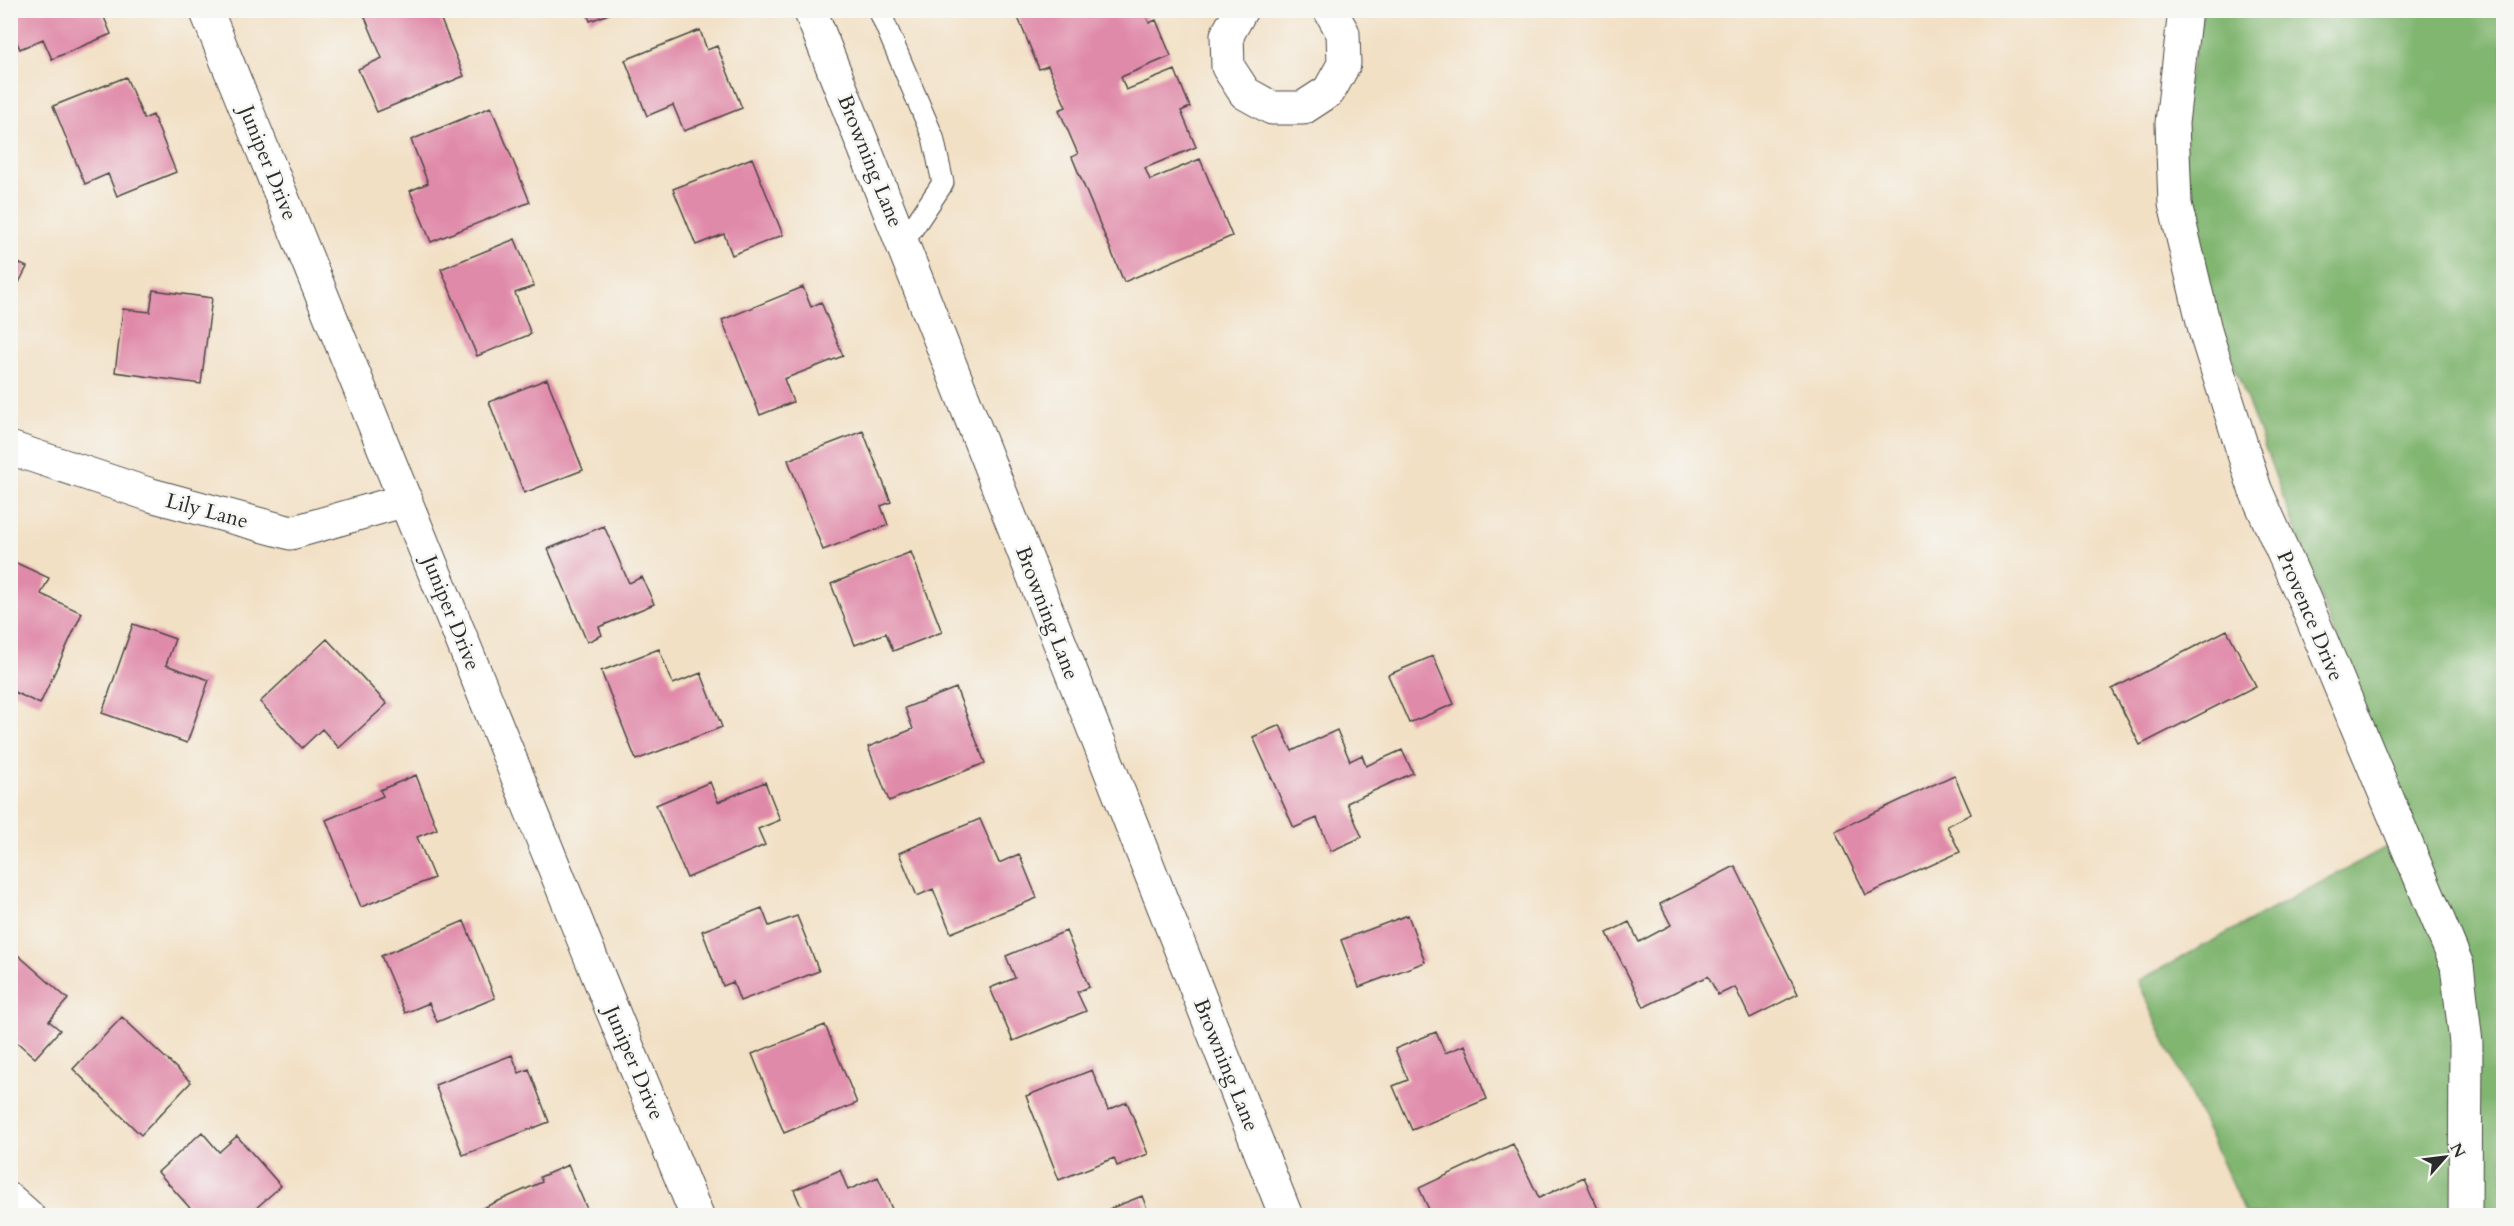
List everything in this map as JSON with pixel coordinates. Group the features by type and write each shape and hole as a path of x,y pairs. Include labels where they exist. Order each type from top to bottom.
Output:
{"street":[{"name":"Juniper Drive","path":"206,10 406,500 534,822 697,1215"},
{"name":"Browning Lane","path":"810,10 1286,1215"},
{"path":"1241,10 1227,35 1228,67 1245,93 1272,108 1303,108 1329,91 1344,64 1343,33 1330,10"},
{"name":"Provence Drive","path":"2185,10 2172,123 2175,204 2205,334 2255,489 2303,597 2457,965 2466,1043 2465,1215"},
{"name":"Lily Lane","path":"10,448 152,495 291,533 406,500"},
{"path":"10,1200 28,1215"}],"lane":[{"path":"879,10 933,137 943,183 903,243"}],"green space":[{"path":"2203,11 2503,11 2503,1215 2246,1215 2138,981 2409,835 2166,182"}],"building":[{"path":"10,10 101,10 111,34 52,59 43,39 20,49 10,27"},
{"path":"362,10 437,10 464,76 377,112 358,69 382,58"},
{"path":"586,10 617,10 617,11 590,21"},
{"path":"1015,10 1144,10 1149,23 1156,20 1171,56 1121,77 1126,90 1175,70 1190,107 1181,111 1196,147 1145,168 1150,180 1200,159 1232,236 1124,282 1072,157 1078,154 1059,110 1066,107 1048,66 1039,69"},
{"path":"700,30 707,50 717,46 742,108 684,131 673,105 647,116 625,60"},
{"path":"126,77 144,119 153,115 176,172 117,196 108,174 85,184 53,106"},
{"path":"491,107 530,202 431,242 410,191 428,183 411,140"},
{"path":"752,158 783,235 732,255 724,234 696,245 673,189"},
{"path":"515,239 534,286 515,293 531,334 477,356 441,269"},
{"path":"10,259 27,267 10,300"},
{"path":"803,287 811,307 821,302 843,356 784,379 793,402 760,415 722,320"},
{"path":"153,290 212,298 201,384 115,372 123,309 150,312"},
{"path":"547,379 583,470 524,493 489,402"},
{"path":"863,431 891,502 881,506 888,525 823,550 788,460"},
{"path":"604,526 629,583 642,577 654,604 599,627 602,635 587,642 548,549"},
{"path":"911,552 942,632 893,651 886,633 855,645 831,584"},
{"path":"10,560 49,578 41,594 82,613 40,704 10,690"},
{"path":"133,624 175,639 166,665 209,680 187,743 102,713"},
{"path":"2227,630 2256,686 2140,745 2112,689"},
{"path":"327,639 387,704 339,748 322,729 302,748 260,702"},
{"path":"659,649 673,684 701,673 722,727 636,760 601,671"},
{"path":"1433,656 1454,704 1409,723 1388,675"},
{"path":"956,688 985,763 889,801 868,747 913,729 905,708"},
{"path":"1280,725 1292,751 1337,730 1350,761 1362,755 1366,766 1402,750 1413,773 1347,803 1362,837 1331,851 1317,818 1294,828 1253,737"},
{"path":"416,775 437,829 417,837 434,878 361,907 326,820 383,796 380,790"},
{"path":"1954,775 1971,814 1947,826 1960,852 1866,895 1835,831"},
{"path":"710,782 718,802 765,782 780,820 758,829 765,845 687,878 656,805"},
{"path":"980,819 999,863 1019,854 1037,898 951,933 933,889 917,896 899,853"},
{"path":"1735,866 1798,994 1750,1018 1735,987 1718,995 1708,976 1644,1007 1607,933 1629,922 1639,942 1671,925 1660,904"},
{"path":"762,908 769,926 797,916 819,971 740,1001 733,982 723,986 702,931"},
{"path":"1408,915 1425,962 1359,987 1341,940"},
{"path":"464,921 495,998 437,1022 429,1003 405,1013 381,956"},
{"path":"1066,931 1089,987 1077,992 1086,1011 1013,1041 990,988 1015,978 1006,956"},
{"path":"10,948 68,999 49,1021 60,1030 35,1058 10,1036"},
{"path":"122,1017 191,1082 141,1135 73,1069"},
{"path":"825,1025 857,1103 784,1133 752,1054"},
{"path":"1436,1032 1445,1053 1465,1045 1487,1099 1412,1130 1393,1086 1408,1080 1395,1049"},
{"path":"512,1055 519,1073 529,1069 549,1122 463,1155 435,1085"},
{"path":"1092,1070 1108,1110 1127,1102 1148,1154 1117,1166 1114,1158 1059,1180 1026,1096"},
{"path":"202,1132 219,1152 237,1136 281,1186 247,1216 197,1216 158,1172"},
{"path":"1513,1144 1539,1198 1584,1177 1598,1209 1584,1216 1432,1216 1419,1188"},
{"path":"568,1165 590,1216 480,1216 478,1210 542,1182 540,1177"},
{"path":"840,1170 848,1190 878,1177 895,1216 805,1216 794,1190"},
{"path":"1142,1196 1150,1216 1094,1216 1094,1215"}]}
